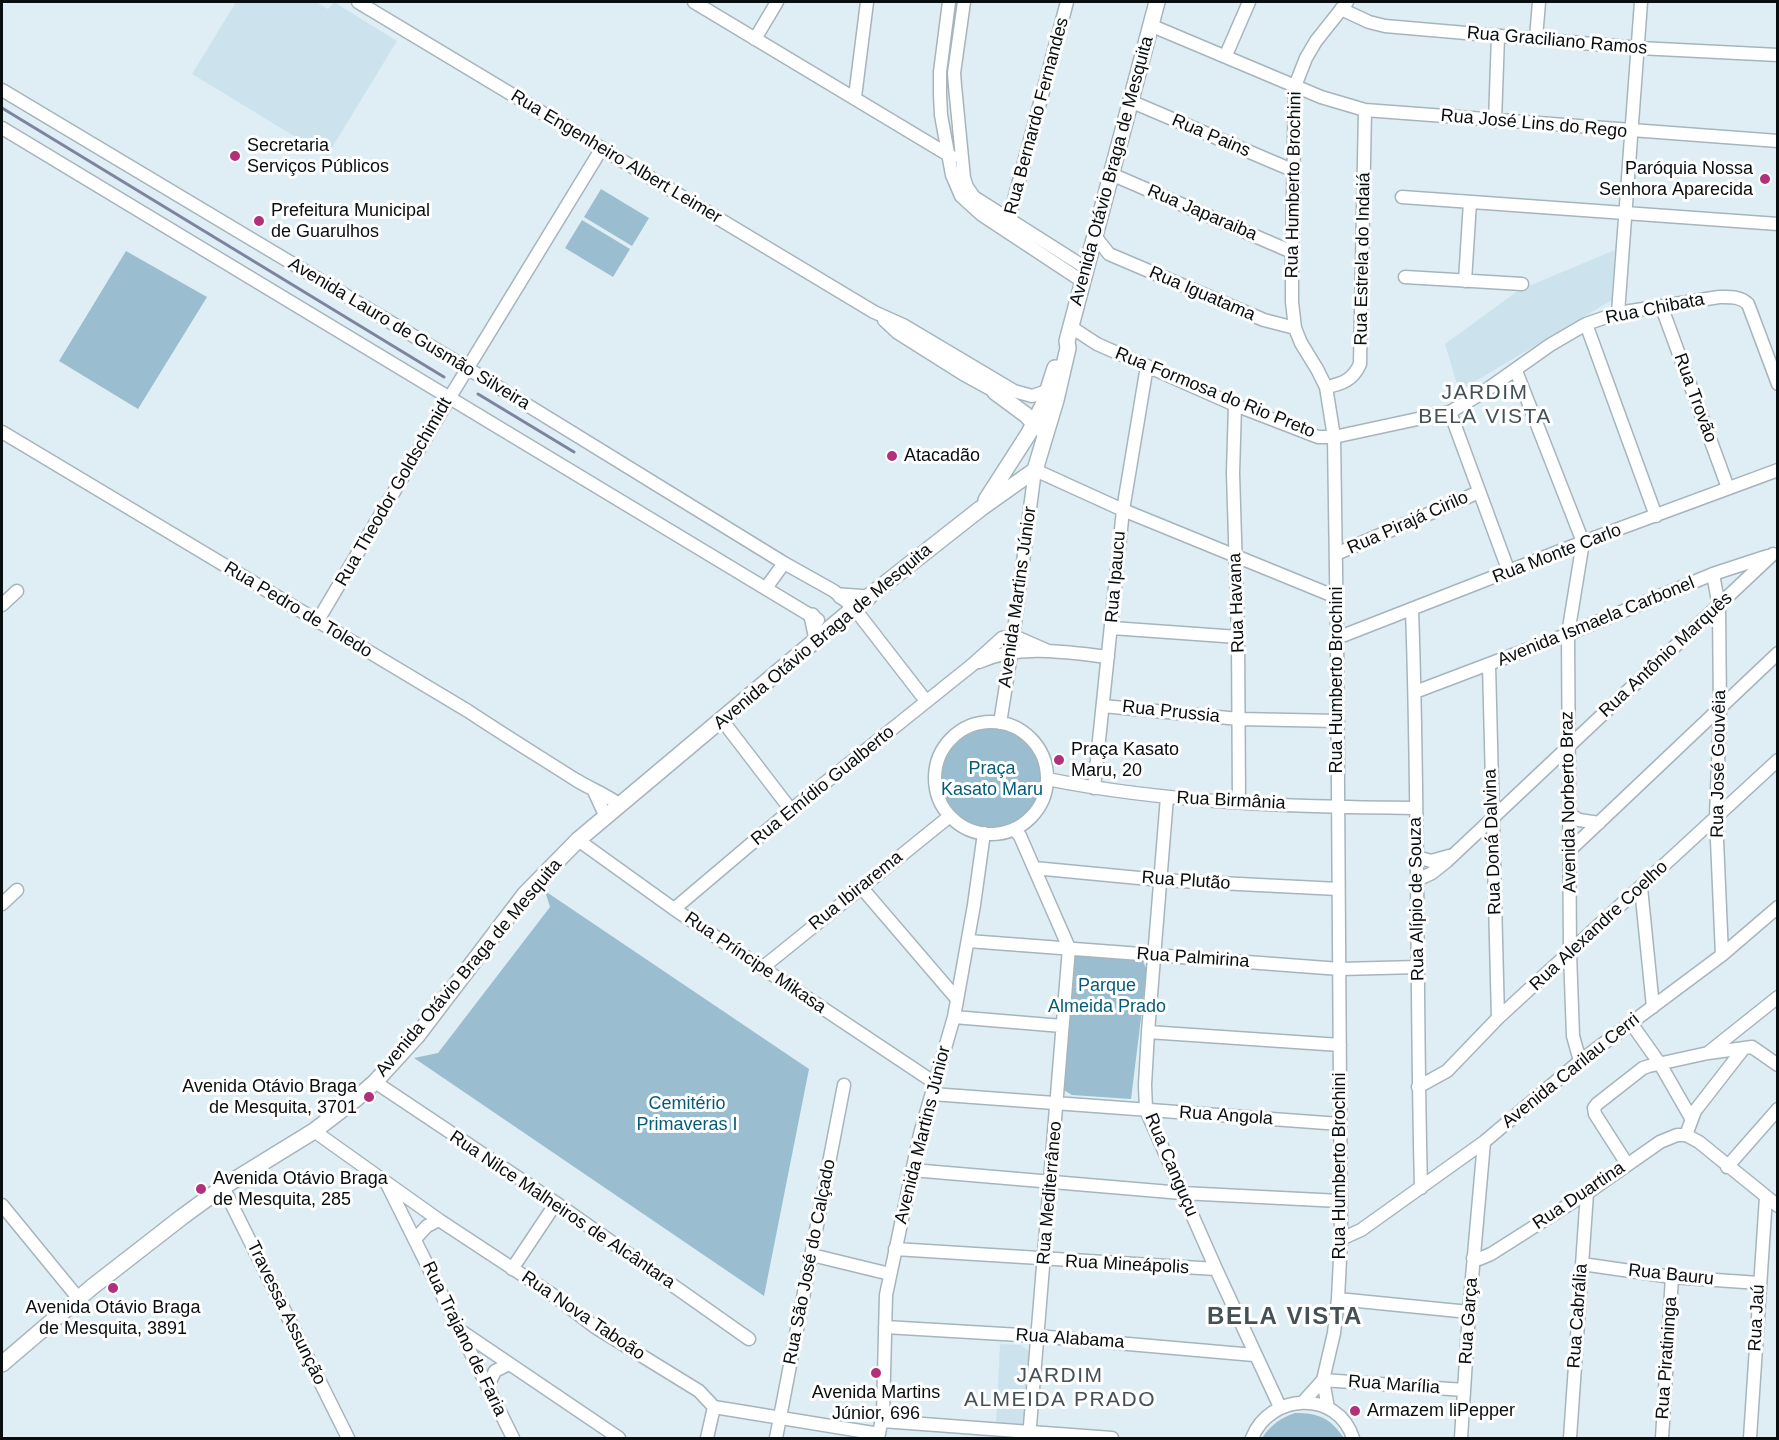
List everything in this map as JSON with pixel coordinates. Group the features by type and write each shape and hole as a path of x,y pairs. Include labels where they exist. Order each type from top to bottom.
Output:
{"main road":[{"name":"Avenida Otávio Braga de Mesquita","path":"3,1364 92,1287 223,1187 314,1131 375,1082 424,1027 525,894 578,840 854,608 980,508 1035,470 1062,346 1069,334 1157,2"},
{"path":"995,392 1036,425"},
{"path":"1035,470 1036,425 1049,398"},
{"name":"Avenida Otávio Braga de Mesquita","path":"980,508 1036,425"},
{"path":"841,596 868,598"},
{"path":"812,616 817,639"}],"street":[{"name":"Rua Engenheiro Albert Leimer","path":"358,2 874,312 903,325 1014,391 1049,398"},
{"path":"694,2 855,97 949,156 962,160"},
{"path":"755,39 777,2"},
{"path":"855,97 867,2"},
{"path":"949,2 940,72 941,115 952,175 961,196 982,215 1007,225 1086,269 1110,254"},
{"path":"964,2 954,73 964,178 970,192 1007,225"},
{"name":"Rua Bernardo Fernandes","path":"1007,225 1067,2"},
{"path":"1226,55 1249,2"},
{"path":"1536,38 1539,2"},
{"path":"1618,313 1641,2"},
{"name":"Rua Graciliano Ramos","path":"1344,5 1369,22 1385,26 1639,48 1778,55"},
{"name":"Rua Humberto Brochini","path":"1328,1408 1323,1380 1334,1333 1341,1234 1334,437 1326,387 1295,328 1292,302 1292,170 1295,86 1316,41 1344,5"},
{"name":"Rua José Lins do Rego","path":"1150,24 1321,97 1365,110 1632,132 1778,141"},
{"path":"1495,121 1498,36"},
{"name":"Avenida Lauro de Gusmão Silveira","path":"2,90 467,368 841,596 854,608 926,701"},
{"name":"Rua Pains","path":"1130,101 1292,170"},
{"name":"Rua Estrela do Indaiá","path":"1326,387 1349,380 1356,374 1360,364 1365,110"},
{"name":"Avenida Lauro de Gusmão Silveira","path":"2,128 766,588 830,629"},
{"name":"Rua Theodor Goldschimidt","path":"318,622 467,368 602,148"},
{"name":"Rua Japaraiba","path":"1112,174 1292,252"},
{"path":"1402,196 1778,224"},
{"path":"1465,281 1470,202"},
{"name":"Rua Iguatama","path":"1095,236 1110,254 1264,320 1295,328"},
{"path":"1405,277 1522,284"},
{"name":"Rua Chibata","path":"1334,437 1450,412 1516,371 1550,345 1586,324 1618,313 1662,308 1719,297 1741,299 1749,308 1778,384"},
{"name":"Rua Trovão","path":"1662,308 1728,488"},
{"name":"Rua Engenheiro Albert Leimer","path":"874,312 898,333 995,392 1017,402 1049,398"},
{"path":"1586,324 1656,516"},
{"name":"Rua Formosa do Rio Preto","path":"1069,334 1097,344 1235,405 1318,437 1334,437"},
{"name":"Rua Ipaucu","path":"1094,788 1123,510 1147,366"},
{"path":"1516,371 1583,542"},
{"name":"Rua Havana","path":"1235,405 1239,801"},
{"path":"1450,412 1509,572"},
{"name":"Rua Pedro de Toledo","path":"2,432 621,805"},
{"path":"1035,470 1123,510 1336,597"},
{"name":"Avenida Martins Júnior","path":"1000,723 1014,636 1035,470"},
{"name":"Rua Monte Carlo","path":"1337,638 1583,542 1778,470"},
{"name":"Rua Pirajá Cirilo","path":"1336,554 1479,492"},
{"name":"Avenida Norberto Braz","path":"1580,1061 1573,1036 1569,953 1568,634 1583,542"},
{"name":"Avenida Ismaela Carbonel","path":"1415,692 1568,634 1713,574 1775,553"},
{"name":"Rua Antônio Marquês","path":"1417,879 1432,873 1453,855 1775,553"},
{"path":"766,588 784,563"},
{"name":"Rua José Gouvêia","path":"1713,574 1719,607 1720,710 1716,817 1722,955"},
{"path":"2,605 17,591"},
{"name":"Rua Alípio de Souza","path":"1412,610 1421,1188"},
{"path":"1112,628 1238,637"},
{"name":"Rua Emídio Gualberto","path":"674,909 1002,638 1014,636 1046,650"},
{"name":"Rua Emídio Gualberto","path":"972,665 992,657 1046,650 1108,657"},
{"path":"1570,850 1778,653"},
{"name":"Rua Doná Dalvina","path":"1489,665 1498,1018"},
{"name":"Rua Prussia","path":"1103,706 1239,719 1338,721"},
{"path":"722,720 791,810"},
{"path":"986,723 1000,723 1016,728 1030,738 1043,758 1047,779 1040,805 1025,822 1014,829 996,834 968,829 950,816 941,803 936,786 938,763 945,747 960,732 986,723"},
{"name":"Rua Alexandre Coelho","path":"1418,1087 1448,1071 1498,1018 1778,760"},
{"name":"Rua Birmânia","path":"1047,779 1094,788 1167,797 1338,807 1416,808"},
{"path":"594,790 606,817"},
{"name":"Rua Canguçu","path":"1167,797 1148,1032 1146,1110 1254,1354 1280,1407"},
{"path":"1569,814 1579,820 1599,823"},
{"name":"Rua Ibirarema","path":"762,968 950,816"},
{"path":"1014,829 1020,836 1069,948"},
{"name":"Avenida Martins Júnior","path":"878,1436 882,1420 886,1295 912,1170 954,1017 984,833"},
{"name":"Rua Príncipe Mikasa","path":"578,840 934,1088"},
{"path":"1417,857 1431,861 1453,855"},
{"name":"Rua Plutão","path":"1034,868 1160,880 1338,889"},
{"path":"861,887 957,999"},
{"path":"1641,888 1653,1007"},
{"path":"2,904 17,890"},
{"name":"Avenida Carilau Cerri","path":"1341,1234 1361,1230 1484,1142 1580,1061 1722,955 1777,909"},
{"name":"Rua Palmirina","path":"968,941 1340,969 1418,967"},
{"name":"Rua Mediterrâneo","path":"1029,1435 1069,948"},
{"path":"1708,1053 1778,997"},
{"path":"954,1017 1062,1026"},
{"path":"1631,1023 1660,1064 1691,1118"},
{"path":"1148,1032 1340,1045"},
{"path":"1627,1164 1595,1114 1594,1108 1643,1068 1708,1053 1754,1047 1778,1065"},
{"path":"1744,1048 1691,1118 1686,1135 1699,1142 1778,1206"},
{"name":"Rua Nilce Malheiros de Alcântara","path":"375,1082 556,1203 749,1339"},
{"name":"Rua São José do Calçado","path":"776,1438 844,1085"},
{"name":"Rua Angola","path":"934,1088 1057,1104 1340,1124"},
{"path":"1727,1167 1778,1109"},
{"name":"Rua Nova Taboão","path":"314,1131 596,1327 699,1391 714,1407"},
{"name":"Rua Duartina","path":"1473,1258 1479,1259 1491,1254 1660,1142 1677,1135 1686,1135"},
{"name":"Rua Garça","path":"1461,1438 1473,1258 1484,1142"},
{"name":"Rua Garça","path":"1471,1151 1478,1204"},
{"path":"912,1170 1182,1193 1340,1201"},
{"name":"Rua Trajano de Faria","path":"386,1181 513,1438"},
{"name":"Travessa Assunção","path":"223,1187 348,1438"},
{"name":"Rua Cabrália","path":"1570,1438 1587,1192"},
{"name":"Rua Jaú","path":"1750,1438 1766,1197"},
{"path":"512,1269 556,1203"},
{"path":"2,1205 80,1299"},
{"name":"Rua Trajano de Faria","path":"416,1239 427,1226 439,1220"},
{"name":"Rua Mineápolis","path":"895,1249 1216,1269"},
{"path":"812,1255 890,1274"},
{"name":"Rua Bauru","path":"1582,1264 1672,1276 1760,1283"},
{"name":"Rua Piratininga","path":"1662,1438 1672,1276"},
{"path":"1338,1299 1469,1312"},
{"name":"Rua Alabama","path":"885,1327 1036,1336 1254,1354"},
{"path":"460,1330 619,1438"},
{"path":"488,1386 495,1371 509,1364"},
{"name":"Rua Humberto Brochini","path":"1303,1402 1323,1380"},
{"name":"Rua Marília","path":"1323,1380 1464,1390"},
{"path":"1252,1438 1266,1416 1280,1407 1303,1402 1328,1408 1341,1418 1353,1438"},
{"path":"707,1438 714,1407 878,1436"},
{"path":"882,1420 1029,1435 1112,1438"}],"shaded area":[{"path":"236,2 316,2 328,9 334,2 397,41 327,156 192,74"},
{"path":"1615,250 1612,300 1459,391 1445,344 1519,290"},
{"path":"1000,1344 1021,1345 1031,1353 1024,1427 996,1424"}],"green space":[{"path":"601,189 649,218 632,246 584,217"},
{"path":"582,220 630,249 613,277 565,248"},
{"path":"126,251 207,297 138,409 59,361"},
{"name":"Praça Kasato Maru","path":"991,724 1012,728 1030,740 1042,758 1046,779 1042,800 1030,818 1012,830 991,834 970,830 952,818 940,800 936,779 940,758 952,740 970,728"},
{"name":"Cemitério Primaveras I","path":"545,891 809,1069 764,1296 414,1058 438,1053 550,907"},
{"name":"Parque Almeida Prado","path":"1081,954 1142,959 1147,970 1131,1099 1072,1095 1062,1089 1073,958"},
{"path":"1295,1413 1311,1414 1329,1421 1344,1438 1262,1438 1276,1422"}],"waterway":[{"path":"2,108 444,377"},
{"path":"478,394 574,452"}],"place":[{"name":"Secretaria Serviços Públicos","path":"235,156"},
{"name":"Paróquia Nossa Senhora Aparecida","path":"1765,179"},
{"name":"Prefeitura Municipal de Guarulhos","path":"259,221"},
{"name":"Atacadão","path":"892,456"},
{"name":"Praça Kasato Maru, 20","path":"1059,760"},
{"name":"Avenida Otávio Braga de Mesquita, 3701","path":"369,1097"},
{"name":"Avenida Otávio Braga de Mesquita, 285","path":"201,1189"},
{"name":"Avenida Otávio Braga de Mesquita, 3891","path":"113,1288"},
{"name":"Avenida Martins Júnior, 696","path":"876,1373"},
{"name":"Armazem liPepper","path":"1355,1411"}],"district":[{"name":"JARDIM BELA VISTA","path":"1485,405"},
{"name":"BELA VISTA","path":"1285,1317"},
{"name":"JARDIM ALMEIDA PRADO","path":"1060,1388"}]}
